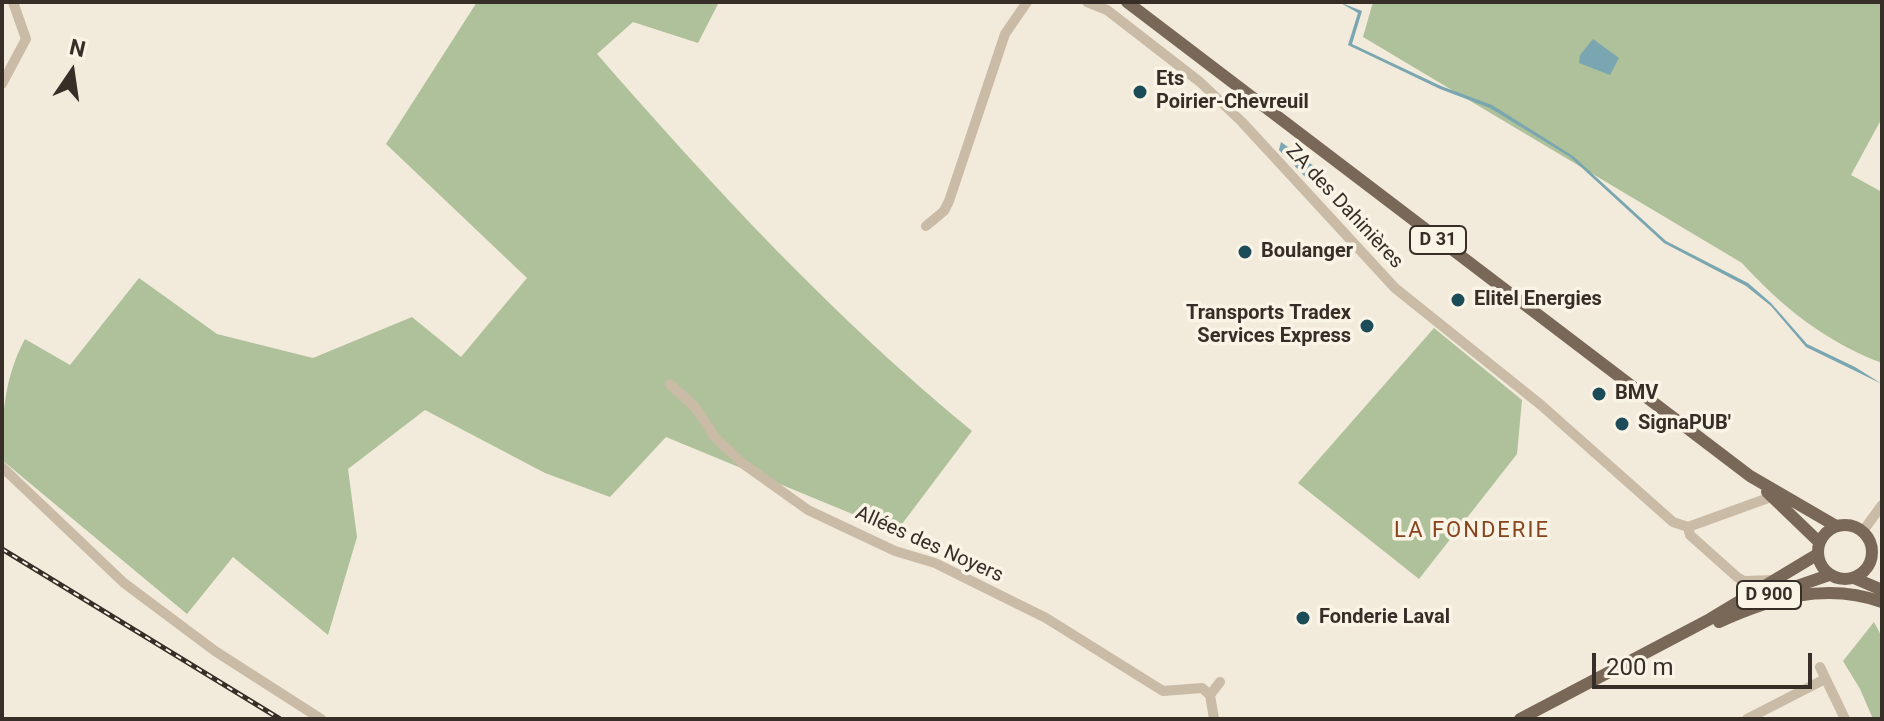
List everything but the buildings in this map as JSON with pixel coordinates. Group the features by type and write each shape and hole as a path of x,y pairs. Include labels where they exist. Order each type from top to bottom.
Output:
{"main road":[{"name":"D 31","path":"1127,2 1750,476 1836,526"},
{"name":"D 31","path":"1750,476 1818,548"},
{"path":"1854,578 1868,567 1872,559 1871,543 1863,531 1845,525 1836,526 1818,548 1829,575 1854,578 1882,590"},
{"name":"D 900","path":"1520,719 1710,619 1781,578 1818,548"},
{"path":"1872,559 1882,568"},
{"name":"D 900","path":"1710,619 1785,588 1829,575"},
{"path":"1697,626 1713,625 1741,612 1809,592 1846,592 1882,602"}],"street":[{"path":"2,84 26,39 13,2"},
{"path":"926,226 944,211 949,201 1005,34 1027,2"},
{"name":"ZA des Dahinières","path":"1087,2 1107,10 1200,82 1242,122 1395,288 1539,404 1673,522 1688,527 1690,535 1744,581 1781,578"},
{"name":"Allées des Noyers","path":"670,384 695,407 715,437 742,463 808,510 895,551 935,563 1046,618 1163,691 1206,692"},
{"path":"2,467 124,583 215,651 321,719"},
{"path":"1688,527 1771,497"},
{"path":"1863,531 1882,505"},
{"path":"1820,667 1845,719"},
{"path":"1747,719 1825,679"},
{"path":"1214,719 1206,692 1220,682"}],"green space":[{"path":"477,2 719,2 698,43 633,22 597,54 685,153 824,298 972,431 896,532 666,437 610,497 545,473 425,410 348,469 357,537 328,635 233,557 187,614 2,460 6,398 13,368 25,339 70,365 139,278 217,334 313,358 412,317 461,357 527,278 386,144"},
{"path":"1373,2 1882,2 1882,118 1851,175 1882,192 1882,363 1842,345 1806,322 1742,263 1363,37"},
{"path":"1434,328 1522,400 1517,454 1419,579 1298,483"},
{"path":"1874,622 1882,637 1882,719 1873,719 1843,661"}],"water":[{"path":"1339,2 1362,11 1352,44 1441,86 1492,105 1573,156 1666,241 1748,283 1771,303 1807,344 1882,384 1806,347 1771,306 1746,286 1664,243 1570,157 1490,108 1440,89 1348,45 1358,13"},
{"path":"1593,39 1619,58 1610,75 1579,63 1580,55"},
{"path":"1281,142 1326,175 1315,187 1279,150"}],"railway":[{"path":"2,549 280,719"}],"place":[{"name":"Ets Poirier-Chevreuil","path":"1140,92"},
{"name":"Boulanger","path":"1245,252"},
{"name":"Elitel Energies","path":"1458,300"},
{"name":"Transports Tradex Services Express","path":"1367,326"},
{"name":"BMV","path":"1599,394"},
{"name":"SignaPUB'","path":"1622,424"},
{"name":"Fonderie Laval","path":"1303,618"}],"district":[{"name":"LA FONDERIE","path":"1472,531"}]}
